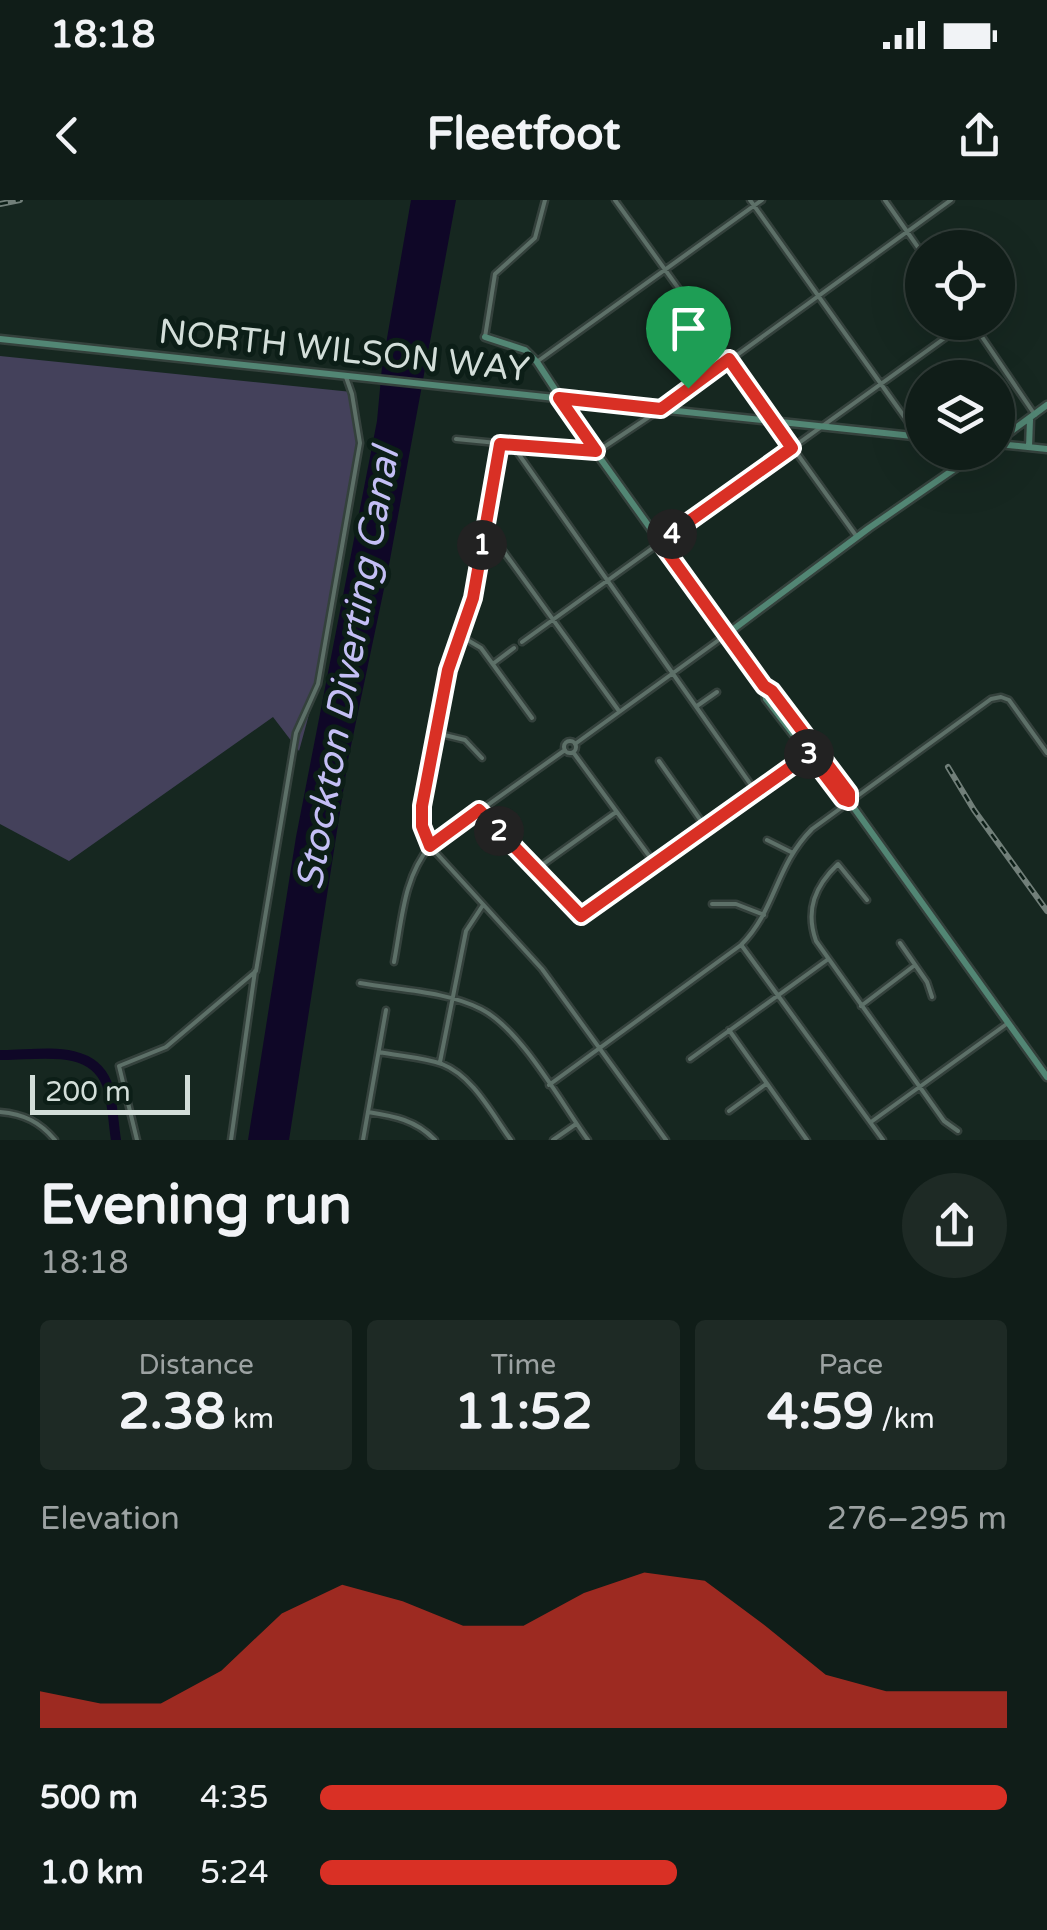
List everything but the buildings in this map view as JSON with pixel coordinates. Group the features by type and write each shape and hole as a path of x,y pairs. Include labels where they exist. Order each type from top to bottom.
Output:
{"street":[{"path":"545,200 535,238 494,276 485,337 525,350 537,362 660,542 764,686 772,691 849,793 849,801 1047,1077"},
{"path":"615,200 856,537"},
{"path":"537,362 752,203 762,200"},
{"path":"885,200 906,230"},
{"path":"908,230 951,200"},
{"path":"752,203 905,417"},
{"path":"456,440 596,451 661,409 905,232"},
{"name":"NORTH WILSON WAY","path":"0,340 905,436"},
{"path":"522,642 943,340"},
{"path":"981,340 1033,417 1029,447"},
{"path":"232,1140 296,733 318,684 360,443 346,377"},
{"path":"1015,430 1047,406"},
{"path":"500,444 473,598 448,670 422,818 430,846 542,969 666,1140"},
{"path":"1015,445 1047,449"},
{"path":"513,446 756,792"},
{"path":"573,752 574,744 953,470"},
{"path":"484,534 499,544 619,711"},
{"path":"459,635 481,648 532,718"},
{"path":"493,664 514,648"},
{"path":"764,686 766,699 843,799 849,801"},
{"path":"697,706 717,692"},
{"path":"550,1085 741,945 764,915 791,852 812,829 996,697 1014,705 1047,754"},
{"path":"436,732 465,740 482,758"},
{"path":"394,962 409,879 430,846 565,750 568,742 574,744"},
{"path":"565,750 573,752 655,864"},
{"path":"479,810 581,916 809,754"},
{"path":"659,762 706,828"},
{"path":"535,870 616,812"},
{"path":"767,840 791,852"},
{"path":"868,900 838,864 818,889 811,909 813,932 827,960 944,1121 958,1131"},
{"path":"712,904 736,904 764,915"},
{"path":"440,1063 466,931 483,905"},
{"path":"900,943 927,982 932,998"},
{"path":"741,945 884,1140"},
{"path":"690,1059 827,960"},
{"path":"861,1006 916,965"},
{"path":"137,1140 119,1066 166,1047 256,971"},
{"path":"360,983 480,1008 506,1028 588,1140"},
{"path":"363,1140 386,1010"},
{"path":"871,1122 1008,1022"},
{"path":"729,1030 807,1140"},
{"path":"379,1052 440,1063 469,1082 511,1140"},
{"path":"729,1110 766,1084"},
{"path":"0,1112 27,1116 56,1140"},
{"path":"368,1112 416,1124 435,1140"},
{"path":"554,1140 576,1124"}],"shaded area":[{"path":"0,356 352,392 363,439 314,696 299,751 273,717 69,861 0,824"}],"water":[{"name":"Stockton Diverting Canal","path":"411,200 456,200 389,565 348,760 289,1140 248,1140 296,837 377,421 382,367"}],"waterway":[{"path":"0,1055 61,1054 89,1062 107,1084 116,1140"}],"railway":[{"path":"0,204 20,200"},
{"path":"948,767 1047,911"}],"route":[{"path":"729,359 792,448 660,542 764,686 772,691 849,793 849,801 843,799 809,754 581,916 479,810 430,846 424,836 422,806 448,670 473,598 500,444 596,451 559,398 661,409 688,388 729,359"}]}
